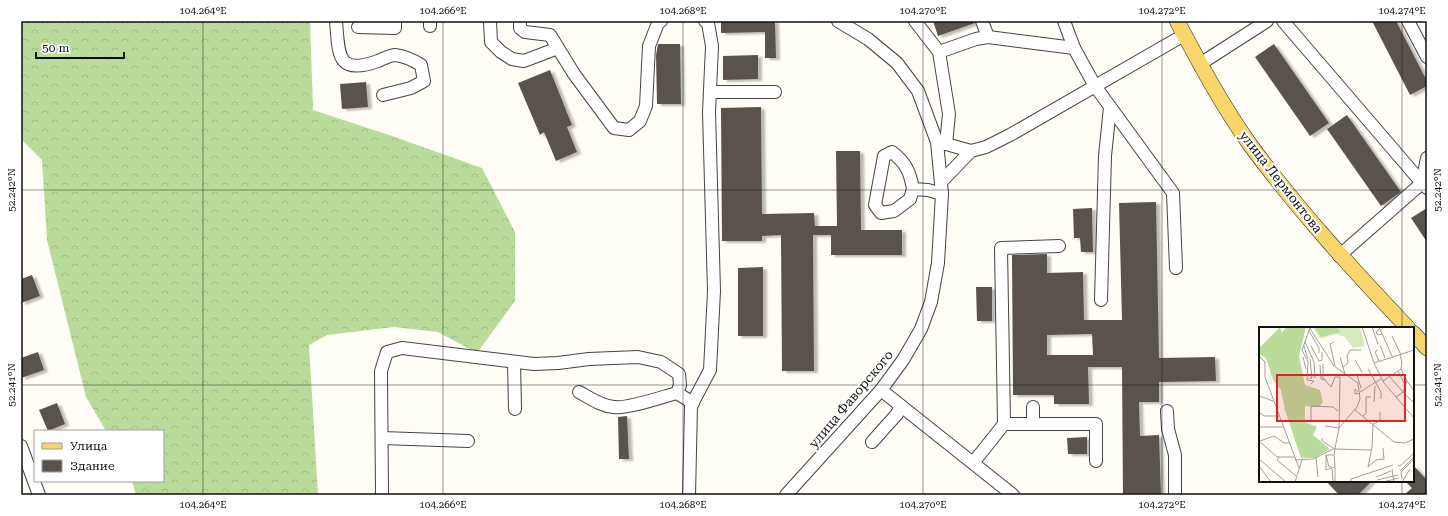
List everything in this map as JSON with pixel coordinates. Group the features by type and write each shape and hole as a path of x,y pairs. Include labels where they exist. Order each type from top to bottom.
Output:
{"main road":[{"name":"улица Лермонтова","path":"1177,21 1215,90 1250,145 1340,256 1407,327"},
{"path":"1414,335 1427,348"}],"street":[{"path":"336,21 340,56 343,61 349,65 355,67 366,65 394,55 408,58 421,65 424,81 411,88 383,95"},
{"path":"358,27 395,28 395,21"},
{"path":"490,21 491,42 501,52 512,59 524,61 558,48"},
{"path":"520,21 520,28 525,32 550,35 574,74 614,128 629,130 640,121 646,106 649,46 658,23 661,21"},
{"path":"689,495 691,406 710,370 714,291 709,112 712,46 708,23 705,21"},
{"name":"улица Фаворского","path":"786,495 881,390 903,360 921,329 931,302 938,263 942,188 942,143 918,91 897,64 868,39 838,21"},
{"path":"915,21 939,52 949,114 942,143 971,151 986,147 1010,135 1184,35"},
{"path":"982,21 988,36"},
{"path":"1064,21 1074,48 1095,86 1174,193 1176,268"},
{"path":"1200,64 1266,21"},
{"path":"1283,21 1425,185"},
{"path":"1408,21 1427,57"},
{"path":"939,52 988,36 1074,48"},
{"path":"710,92 775,92"},
{"path":"1101,300 1105,156 1110,107"},
{"path":"913,189 928,190 942,188 971,151"},
{"path":"892,152 902,160 910,175 913,189 910,199 894,211 881,212 876,205 884,156 892,152"},
{"path":"1340,256 1425,185 1427,158"},
{"path":"973,463 1004,424 1001,248 1059,246"},
{"path":"382,495 381,371 387,352 402,348 540,364 589,359 638,357 661,362 679,374 680,385 678,393"},
{"path":"514,362 515,409"},
{"path":"881,390 1013,495"},
{"path":"579,392 600,404 614,407 624,407 678,393 693,403"},
{"path":"872,442 897,414 901,406"},
{"path":"1033,407 1033,424"},
{"path":"1167,411 1168,429 1175,455 1175,495"},
{"path":"1004,424 1096,424 1096,461"},
{"path":"382,438 468,441"},
{"path":"21,446 24,460 39,495"}],"green space":[{"path":"21,21 310,21 313,110 482,168 515,232 515,301 477,353 438,332 394,327 327,335 309,345 318,495 136,495 132,482 164,482 164,430 105,430 86,397 47,240 42,160 21,139"}],"building":[{"path":"721,21 775,21 776,58 765,58 765,32 721,33"},
{"path":"933,21 975,21 975,23 938,36"},
{"path":"1372,21 1396,21 1427,81 1427,86 1410,95"},
{"path":"658,44 680,44 681,104 657,104 656,55"},
{"path":"1274,44 1329,123 1310,136 1255,57"},
{"path":"758,55 758,79 723,80 723,56"},
{"path":"550,70 572,125 567,127 577,152 556,161 544,132 540,135 518,83"},
{"path":"366,82 368,107 342,109 340,84"},
{"path":"761,107 762,214 814,213 815,226 837,226 836,151 860,151 861,230 902,230 902,255 831,255 831,235 813,235 814,371 782,371 781,235 762,236 762,241 722,241 721,108"},
{"path":"1347,115 1401,192 1381,206 1327,129"},
{"path":"1156,202 1159,358 1215,357 1216,381 1159,382 1159,402 1139,402 1140,436 1159,435 1161,495 1123,495 1122,367 1088,367 1089,404 1054,404 1054,395 1013,395 1012,255 1047,254 1047,273 1083,272 1084,320 1122,320 1119,203","holes":["1092,334 1093,355 1047,355 1047,335"]},
{"path":"1092,208 1093,252 1081,252 1080,238 1074,238 1073,209"},
{"path":"1427,208 1427,242 1411,218"},
{"path":"763,267 763,336 738,336 738,268"},
{"path":"32,275 40,296 21,303 21,279"},
{"path":"976,287 992,287 992,321 977,321"},
{"path":"38,352 44,370 21,378 21,358"},
{"path":"57,403 65,424 48,430 39,410"},
{"path":"627,416 629,459 619,459 618,417"},
{"path":"1087,437 1087,454 1068,454 1067,438"},
{"path":"1414,466 1427,480 1427,495 1404,495 1412,488 1406,482 1414,482"},
{"path":"1327,482 1371,482 1358,495 1339,495"}]}
